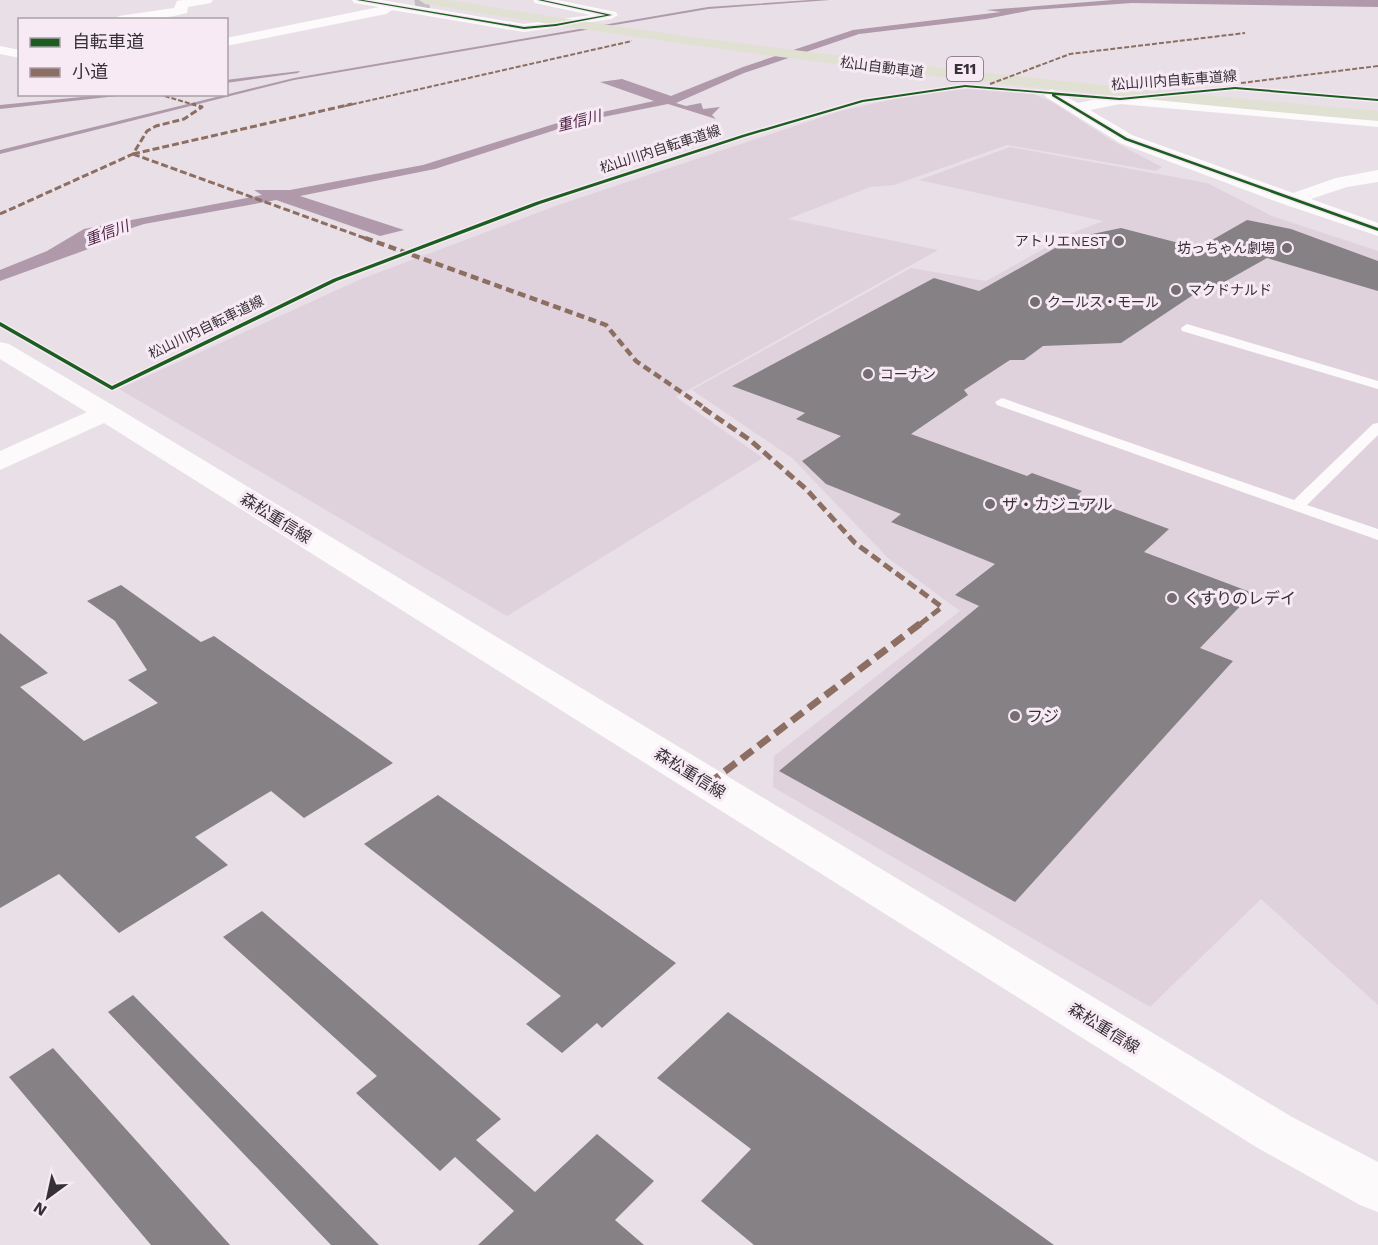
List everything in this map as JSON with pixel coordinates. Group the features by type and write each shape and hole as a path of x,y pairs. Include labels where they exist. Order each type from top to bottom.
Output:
{"highway":[{"name":"松山自動車道","path":"464,0 546,17 706,44 966,76 1378,116"},
{"name":"松山自動車道","path":"420,2 974,70 1378,109"}],"street":[{"path":"131,18 178,11 184,4 207,0"},
{"path":"358,0 524,28 611,15 539,0"},
{"path":"228,42 420,2"},
{"path":"0,50 18,54"},
{"path":"1052,94 1126,140 1378,230"},
{"path":"1073,109 1120,99 1378,122"},
{"path":"1290,200 1343,182 1378,176"},
{"name":"森松重信線","path":"0,349 1274,1132 1378,1188"},
{"path":"0,462 89,403"}],"lane":[{"path":"1186,328 1378,385"},
{"path":"1002,402 1378,535"},
{"path":"1297,506 1377,430"}],"shaded area":[{"path":"968,87 1034,94 1054,103 1111,140 1162,167 1156,171 1007,145 894,185 870,187 788,219 938,250 676,397 763,458 507,616 119,389 361,279 558,205 840,111 916,94"},
{"path":"1010,147 1207,183 1272,216 1378,251 1378,1005 1261,899 1150,1007 773,787 774,756 960,611 888,558 792,458 692,390 911,268 986,281 1072,233 1103,221 919,180"}],"water":[{"name":"重信川","path":"1113,0 1378,0 1378,7 1132,3 1032,10 986,19 859,34 744,73 676,103 686,106 701,103 703,109 720,107 712,115 716,119 668,104 583,121 435,169 300,196 404,230 380,236 276,200 144,224 104,237 94,247 0,281 0,270 47,251 84,229 262,195 254,190 290,190 423,165 570,119 654,101 600,82 622,79 671,96 743,67 853,30 1001,12 986,10"}],"building":[{"path":"1247,220 1291,229 1378,261 1378,291 1267,258 1212,289 1205,287 1121,343 1043,346 1024,360 1010,360 964,390 968,395 911,434 1027,476 1032,473 1082,491 1077,495 1169,529 1144,552 1253,593 1200,648 1233,661 1015,902 779,771 979,606 955,595 995,564 891,522 901,514 826,484 802,461 841,436 796,419 805,413 732,386 934,278 979,291 1073,238 1121,228 1198,248"},
{"path":"121,585 201,642 214,636 393,763 304,818 271,791 195,837 228,865 119,933 59,874 0,908 0,633 48,673 20,687 84,741 158,703 128,680 147,670 115,621 87,601"},
{"path":"438,795 676,963 602,1028 597,1023 562,1053 526,1024 561,996 364,844"},
{"path":"262,911 501,1119 476,1140 535,1192 597,1134 654,1181 615,1220 644,1245 478,1245 514,1211 455,1157 440,1171 356,1093 377,1076 223,937"},
{"path":"133,995 379,1245 331,1245 108,1012"},
{"path":"728,1012 1054,1245 754,1245 701,1201 751,1149 657,1078"},
{"path":"53,1048 230,1245 151,1245 9,1077"}],"waterway":[{"path":"228,95 294,79 708,8 828,0"},
{"path":"228,82 298,72"},
{"path":"0,107 113,96"},
{"path":"0,152 226,96"}],"tunnel":[{"path":"415,4 436,0"}],"marked path":[{"path":"990,84 1070,54 1245,33"},
{"path":"133,154 632,41"},
{"path":"1241,83 1378,66"},
{"path":"0,214 133,154 147,131 165,123 184,119 202,107 165,96"},
{"path":"133,154 606,325 636,361 750,440 807,490 855,543 942,607 708,784"}],"cycle path":[{"path":"358,0 524,28 611,15 539,0"},
{"name":"松山川内自転車道線","path":"0,324 112,388 335,280 538,203 743,136 863,101 965,86 1120,99 1235,88 1378,100"},
{"path":"1053,95 1126,139 1378,230"}],"place":[{"name":"アトリエNEST","path":"1119,241"},
{"name":"坊っちゃん劇場","path":"1287,248"},
{"name":"マクドナルド","path":"1176,290"},
{"name":"クールス・モール","path":"1035,302"},
{"name":"コーナン","path":"868,374"},
{"name":"ザ・カジュアル","path":"990,504"},
{"name":"くすりのレデイ","path":"1172,598"},
{"name":"フジ","path":"1015,716"}]}
